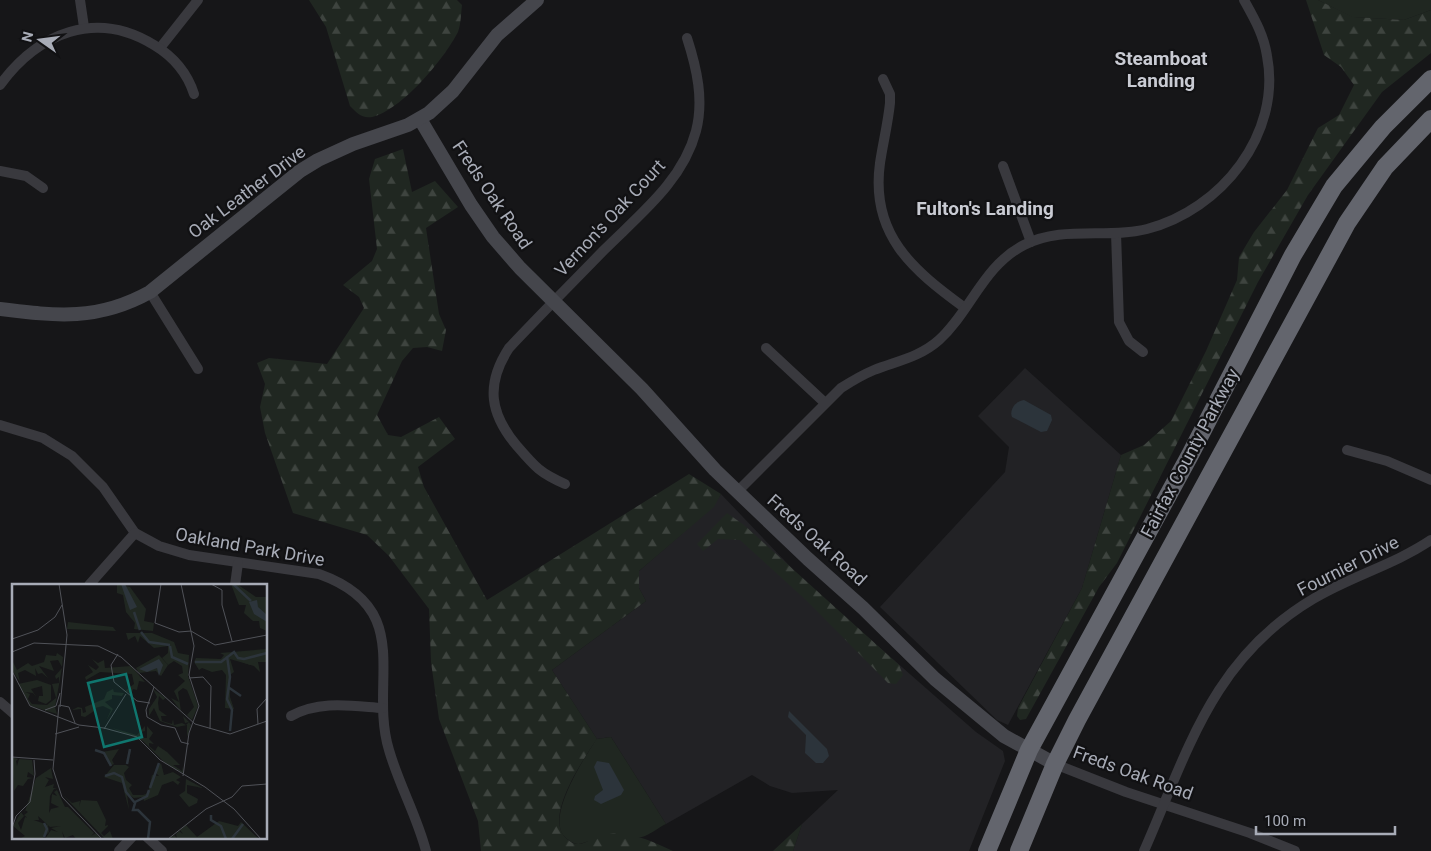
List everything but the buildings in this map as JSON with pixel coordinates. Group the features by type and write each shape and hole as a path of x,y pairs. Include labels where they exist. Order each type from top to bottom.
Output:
{"highway":[{"name":"Fairfax County Parkway","path":"987,851 1030,750 1190,455 1293,255 1334,186 1382,127 1431,80"},
{"name":"Fairfax County Parkway","path":"1019,851 1055,764 1141,600 1347,223 1385,167 1431,119"}],"street":[{"path":"80,0 84,27"},
{"path":"160,48 198,0"},
{"name":"Oak Leather Drive","path":"0,309 46,315 92,314 128,303 150,292 300,171 353,144 394,131 420,119 453,91 497,35 537,0"},
{"path":"737,492 824,402 860,376 928,349 947,332 996,265 1031,242 1064,234 1138,231 1168,223 1194,210 1223,187 1248,154 1264,114 1269,75 1263,37 1244,0"},
{"path":"0,85 26,58 44,43 69,31 84,27 115,28 129,32 160,48 188,76 194,94"},
{"name":"Vernon's Oak Court","path":"565,484 545,475 535,467 502,425 494,399 496,374 501,360 509,348 662,191 684,161 696,130 700,105 698,80 687,38"},
{"path":"883,79 890,94 880,164 879,186 885,219 896,245 907,260 926,280 965,308"},
{"name":"Freds Oak Road","path":"420,119 471,205 520,268 642,389 687,442 737,492 864,608 935,679 990,725 1055,764 1164,805 1250,833 1295,851"},
{"path":"1003,166 1031,242"},
{"path":"0,171 26,176 43,188"},
{"path":"1116,233 1119,322 1129,341 1143,352"},
{"path":"150,292 198,369"},
{"path":"766,348 824,402"},
{"name":"Oakland Park Drive","path":"0,425 43,438 72,456 103,487 135,532 172,551 238,563 258,564 320,574 338,581 360,598 374,619 383,644 385,658 384,727 389,750 426,851"},
{"path":"1347,450 1387,461 1431,480"},
{"path":"90,584 135,532"},
{"name":"Fournier Drive","path":"1144,851 1211,701 1227,676 1263,637 1312,600 1350,579 1395,561 1431,540"},
{"path":"235,584 238,563"},
{"path":"0,702 12,712"},
{"path":"292,716 307,708 324,705 383,708"},
{"path":"119,851 131,838"},
{"path":"149,838 162,851"}],"shaded area":[{"path":"1025,368 1121,455 1082,588 1008,725 997,720 880,607 1005,472 1009,447 978,416"},
{"path":"1024,400 1051,415 1052,420 1047,431 1041,432 1012,417 1011,411 1014,406"},
{"path":"721,494 805,582 976,732 1003,751 1005,761 969,851 793,851 802,824 838,790 792,793 770,786 752,775 666,824 611,737 597,739 552,670 646,601 639,588 639,571 713,507"},
{"path":"789,711 827,749 829,756 823,763 816,763 805,753 806,735 788,717"},
{"path":"597,761 609,763 624,790 621,795 601,804 594,800 595,796 603,790 594,767"}],"green space":[{"path":"309,0 457,0 462,5 458,32 433,69 396,105 372,117 365,117 350,106 326,27"},
{"path":"1306,0 1318,0 1353,17 1404,20 1431,10 1431,53 1382,92 1308,195 1258,282 1117,563 1099,587 1026,719 1020,720 1017,716 1018,708 1082,588 1121,455 1144,445 1171,421 1206,351 1237,280 1239,257 1254,232 1287,190 1318,128 1339,115 1354,85 1341,67 1324,55"},
{"path":"1318,0 1431,0 1431,10 1404,20 1352,17"},
{"path":"403,149 412,192 435,181 458,207 426,228 439,314 446,330 442,351 427,347 413,348 402,361 377,415 388,435 401,437 439,417 455,439 418,467 424,487 487,600 689,474 721,494 714,507 639,571 639,588 646,601 552,670 597,739 575,774 562,804 559,818 561,830 567,839 578,844 603,835 630,835 648,840 673,851 481,851 478,821 439,719 431,662 429,609 389,556 367,535 293,513 265,433 260,407 265,384 257,363 269,358 327,364 364,308 359,297 343,285 372,261 377,249 369,179 375,159"},
{"path":"727,513 744,525 899,665 903,675 896,684 888,683 807,601 740,540 718,539 703,551 697,544"},
{"path":"611,737 666,824 642,837 615,834 580,844 574,843 565,837 560,828 563,802 576,772 597,739"},
{"path":"802,824 793,851 773,851"}],"district":[{"name":"Steamboat Landing","path":"1161,69"},
{"name":"Fulton's Landing","path":"985,208"}]}
